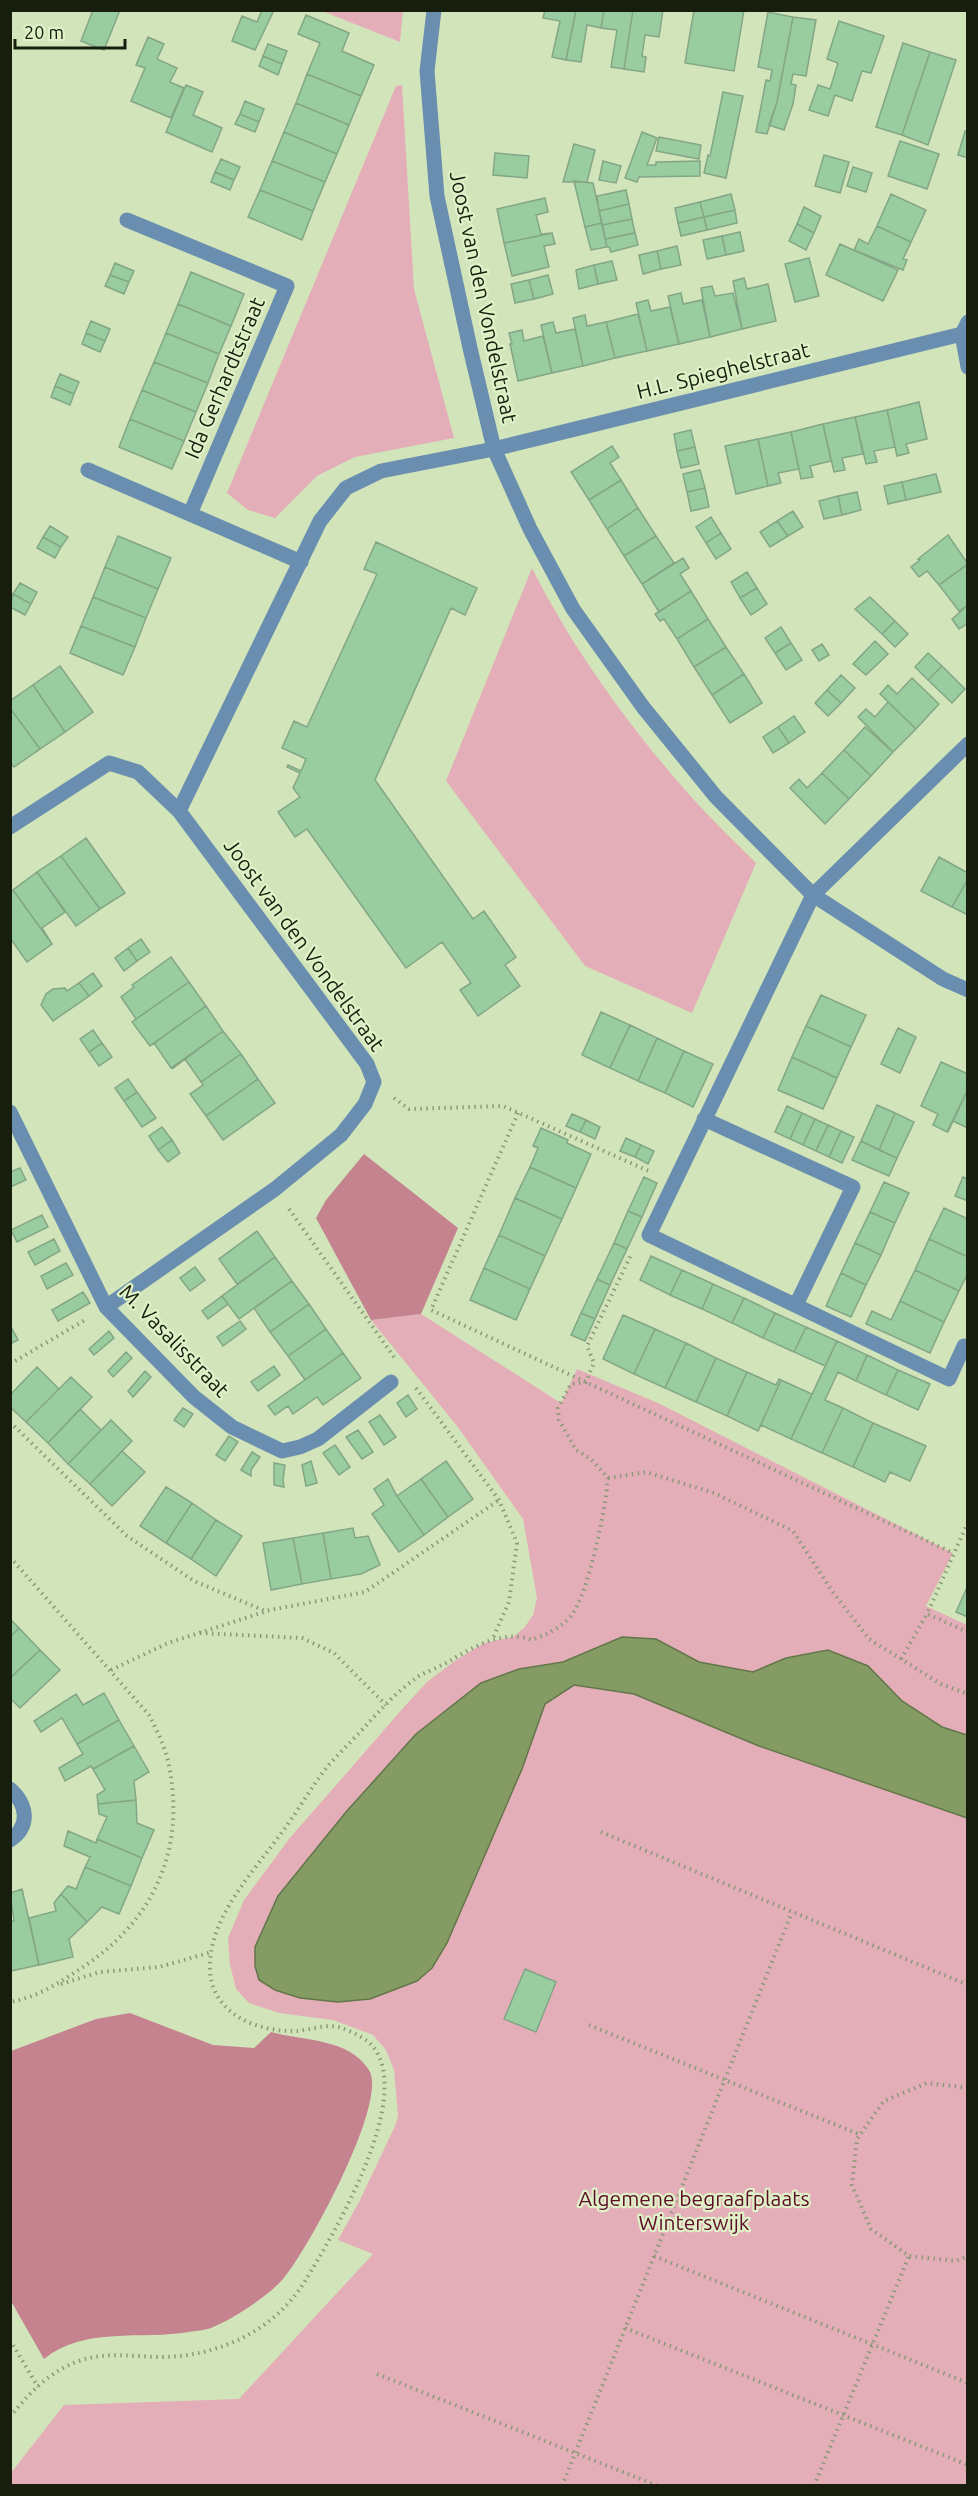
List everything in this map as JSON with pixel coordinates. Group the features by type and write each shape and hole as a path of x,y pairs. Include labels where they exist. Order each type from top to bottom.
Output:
{"street":[{"name":"Joost van den Vondelstraat","path":"434,10 427,71 437,196 494,448 530,529 573,609 643,707 716,797 813,895 944,978 968,990"},
{"name":"Ida Gerhardtstraat","path":"127,220 288,286 190,514"},
{"name":"H.L. Spieghelstraat","path":"494,448 965,328"},
{"path":"965,328 968,367"},
{"name":"Joost van den Vondelstraat","path":"179,811 320,521 346,488 381,471 494,448"},
{"path":"88,470 300,561"},
{"path":"964,1346 949,1379 650,1235 813,895 968,744"},
{"name":"Joost van den Vondelstraat","path":"10,827 109,762 138,772 179,811 367,1064 374,1082 365,1104 341,1135 275,1189 106,1307"},
{"name":"M. Vasalisstraat","path":"10,1112 106,1307 194,1397 232,1427 282,1450 300,1447 318,1439 391,1382"},
{"path":"704,1119 853,1187 796,1305"},
{"path":"10,1789 25,1807 26,1820 16,1836 10,1840"}],"path":[{"path":"374,1082 409,1109 503,1106 674,1183"},
{"path":"518,1113 431,1310 953,1553"},
{"path":"275,1189 397,1362"},
{"path":"586,1382 594,1363 587,1346 636,1245 650,1235"},
{"path":"10,1364 106,1307"},
{"path":"411,1381 499,1500 518,1544 509,1602 492,1640"},
{"path":"10,2417 26,2397 50,2375 80,2361 107,2354 165,2357 206,2351 236,2343 276,2316 303,2285 365,2169 375,2143 385,2077 381,2061 373,2046 338,2026 298,2031 266,2029 244,2022 230,2012 214,1990 210,1970 212,1952 220,1925 253,1869 278,1838 327,1768 386,1705 421,1675 446,1664 470,1648 492,1640 520,1635 532,1640 554,1631 571,1616 582,1594 606,1503 608,1478 591,1459 576,1450 559,1420 558,1408 571,1384 586,1382"},
{"path":"10,1422 127,1536 194,1581 265,1611"},
{"path":"608,1478 646,1472 714,1493 793,1531 832,1591 869,1639 941,1684 968,1694"},
{"path":"111,1670 168,1643 265,1611 365,1592 499,1500"},
{"path":"901,1659 927,1614 968,1522"},
{"path":"10,1557 149,1715 161,1739 169,1764 173,1795 175,1817 171,1843 164,1869 153,1893 139,1914 104,1953 55,1986"},
{"path":"927,1614 968,1632"},
{"path":"200,1633 302,1638 334,1653 386,1705"},
{"path":"601,1832 968,1985"},
{"path":"562,2486 792,1912"},
{"path":"10,2002 100,1972 159,1967 212,1952"},
{"path":"589,2025 861,2135"},
{"path":"968,2088 927,2082 884,2101 857,2139 852,2186 871,2229 909,2256 956,2261 968,2256"},
{"path":"654,2256 968,2383"},
{"path":"814,2486 909,2256"},
{"path":"625,2328 968,2464"},
{"path":"10,2340 38,2387"},
{"path":"376,2374 658,2486"}],"green space":[{"path":"322,11 403,11 400,42"},
{"path":"402,85 414,289 454,438 355,457 317,476 275,518 248,510 227,493 396,86"},
{"path":"532,568 583,656 642,738 685,790 756,863 692,1013 585,966 446,781"},
{"name":"Algemene begraafplaats Winterswijk","path":"421,1314 561,1403 577,1369 658,1403 953,1553 926,1606 967,1625 967,1735 942,1727 902,1701 868,1666 786,1658 753,1672 699,1662 656,1639 622,1637 563,1662 519,1669 416,1734 346,1812 278,1896 255,1947 255,1966 259,1980 398,1987 423,1976 437,1960 447,1943 522,1769 545,1703 574,1685 634,1694 759,1746 967,1818 967,2485 11,2486 10,2474 64,2405 239,2399 373,2254 338,2240 359,2202 398,2116 394,2070 386,2050 373,2035 333,2020 279,2013 249,2003 236,1989 230,1965 228,1938 244,1900 289,1839 427,1682 484,1643 513,1637 524,1628 533,1615 537,1598 523,1519 457,1426 371,1320"}],"shaded area":[{"path":"364,1154 458,1228 421,1314 371,1320 316,1218 326,1200"},
{"path":"622,1637 656,1639 699,1662 753,1672 786,1658 828,1650 868,1666 902,1701 942,1727 967,1735 967,1818 759,1746 634,1694 574,1685 545,1704 522,1769 447,1943 432,1968 417,1981 370,1999 338,2002 300,1998 275,1990 259,1980 255,1966 255,1947 278,1896 346,1812 416,1734 481,1683 519,1669 563,1662"},
{"path":"130,2013 213,2045 254,2048 271,2032 338,2046 350,2052 369,2070 372,2087 367,2112 357,2143 342,2176 309,2239 283,2279 259,2300 209,2329 171,2334 95,2338 60,2349 44,2359 11,2301 11,2051 96,2019"}],"building":[{"path":"93,10 120,10 104,50 81,41"},
{"path":"262,10 274,10 255,50 232,41 242,16 257,22"},
{"path":"545,10 576,10 566,60 552,57 560,21 543,18"},
{"path":"576,10 604,10 601,28 587,25 581,62 566,60"},
{"path":"604,10 633,10 624,69 611,67 617,30 601,28"},
{"path":"633,10 663,10 659,37 645,35 642,56 646,57 644,72 624,69"},
{"path":"694,10 744,10 734,71 685,63"},
{"path":"768,12 793,17 777,102 767,134 756,132 766,80 770,81 772,70 758,67"},
{"path":"306,15 349,33 342,51 374,65 361,96 307,74 320,43 298,34"},
{"path":"793,17 816,20 806,76 793,74 791,84 796,85 793,104 784,130 769,125 777,102"},
{"path":"839,21 884,36 871,73 862,71 852,101 835,95 828,116 809,110 818,85 830,89 838,63 827,59"},
{"path":"148,37 164,44 157,59 177,68 170,82 184,88 171,118 131,101 145,68 136,65"},
{"path":"903,43 930,52 902,135 876,127"},
{"path":"268,44 287,51 282,64 263,56"},
{"path":"930,52 956,60 928,145 902,135"},
{"path":"263,56 282,64 278,75 259,66"},
{"path":"307,74 361,96 349,125 296,103"},
{"path":"186,85 203,92 193,115 222,128 212,152 166,132"},
{"path":"723,92 743,96 726,178 704,173 708,155 710,156"},
{"path":"245,101 264,109 259,122 240,114"},
{"path":"296,103 349,125 337,154 284,132"},
{"path":"240,114 259,122 255,132 235,124"},
{"path":"965,131 968,132 968,158 958,155"},
{"path":"284,132 337,154 325,182 272,161"},
{"path":"642,132 657,138 647,165 656,165 656,162 700,161 700,176 639,177 637,182 625,178"},
{"path":"659,137 701,145 699,159 656,151"},
{"path":"900,141 939,154 927,189 888,176"},
{"path":"574,144 595,150 587,182 563,182"},
{"path":"495,153 529,156 527,178 493,175"},
{"path":"824,155 849,162 840,193 815,186"},
{"path":"221,159 240,167 234,180 215,172"},
{"path":"272,161 325,182 313,211 260,190"},
{"path":"603,161 621,166 616,183 599,180"},
{"path":"853,167 872,173 866,192 847,186"},
{"path":"215,172 234,180 230,190 211,182"},
{"path":"574,181 593,183 602,223 585,227"},
{"path":"260,190 313,211 302,240 248,217"},
{"path":"626,190 629,204 599,211 597,196"},
{"path":"731,194 735,210 704,217 700,202"},
{"path":"891,194 926,210 911,242 877,226"},
{"path":"545,198 548,212 536,215 541,234 552,233 504,243 497,209"},
{"path":"700,202 704,217 678,223 675,208"},
{"path":"629,204 632,219 602,225 599,211"},
{"path":"804,207 821,216 814,233 797,224"},
{"path":"735,210 737,223 707,230 704,217"},
{"path":"704,217 707,230 681,236 678,223"},
{"path":"632,219 635,233 605,239 602,225"},
{"path":"602,223 607,247 591,250 585,227"},
{"path":"797,224 814,233 806,250 789,241"},
{"path":"877,226 911,242 903,259 907,260 903,270 854,250 859,239 868,244"},
{"path":"740,232 744,251 726,255 722,236"},
{"path":"552,233 555,244 544,246 549,267 512,276 504,243"},
{"path":"635,233 638,245 611,252 607,247 605,239"},
{"path":"722,236 726,255 707,259 703,240"},
{"path":"840,244 898,270 883,301 826,275"},
{"path":"677,246 681,265 661,269 657,251"},
{"path":"657,251 661,269 643,274 639,255"},
{"path":"809,258 819,296 795,302 785,264"},
{"path":"612,261 617,280 598,284 594,265"},
{"path":"115,263 134,271 129,282 110,275"},
{"path":"594,265 598,284 579,289 576,270"},
{"path":"191,272 244,294 231,326 178,304"},
{"path":"110,275 129,282 124,294 105,286"},
{"path":"548,275 553,294 534,299 529,280"},
{"path":"744,278 747,289 768,284 776,321 742,329 733,281"},
{"path":"529,280 534,299 515,303 511,284"},
{"path":"712,286 715,296 733,293 742,329 710,337 701,288"},
{"path":"681,293 683,304 702,300 710,337 679,344 668,296"},
{"path":"648,300 651,311 670,307 679,344 647,351 636,303"},
{"path":"178,304 231,326 219,354 166,333"},
{"path":"638,314 647,351 615,358 606,322"},
{"path":"585,315 587,326 606,322 615,358 583,366 573,318"},
{"path":"91,321 110,329 105,341 86,333"},
{"path":"553,322 556,333 575,329 583,366 552,373 541,325"},
{"path":"522,330 524,341 543,336 552,373 518,381 509,333"},
{"path":"86,333 105,341 100,352 82,344"},
{"path":"166,333 219,354 208,383 154,362"},
{"path":"154,362 208,383 196,412 142,390"},
{"path":"60,374 79,382 74,394 55,386"},
{"path":"55,386 74,394 70,405 51,397"},
{"path":"142,390 196,412 184,441 130,419"},
{"path":"919,402 927,439 906,444 909,453 897,456 887,410"},
{"path":"887,410 895,447 874,451 877,462 866,464 855,417"},
{"path":"855,417 863,454 842,458 845,470 834,472 823,424"},
{"path":"130,419 184,441 172,469 119,447"},
{"path":"823,424 831,461 810,466 813,477 801,479 791,432"},
{"path":"691,430 695,447 677,451 674,434"},
{"path":"791,432 799,469 778,473 781,483 768,486 758,439"},
{"path":"758,439 768,486 736,494 725,446"},
{"path":"612,446 619,457 610,463 621,480 589,500 571,472"},
{"path":"695,447 699,464 681,468 677,451"},
{"path":"700,470 705,488 687,492 683,474"},
{"path":"936,474 941,492 906,500 902,482"},
{"path":"621,480 638,508 607,529 589,500"},
{"path":"902,482 906,500 888,504 884,486"},
{"path":"705,488 709,507 691,511 687,492"},
{"path":"857,492 861,510 842,515 838,496"},
{"path":"838,496 842,515 824,519 819,501"},
{"path":"638,508 656,536 624,556 607,529"},
{"path":"793,511 803,527 788,536 777,521"},
{"path":"711,517 721,533 706,543 696,527"},
{"path":"777,521 788,536 770,547 760,532"},
{"path":"50,526 68,537 61,547 43,537"},
{"path":"721,533 731,549 716,559 706,543"},
{"path":"948,535 968,564 939,585 927,571 919,577 911,567"},
{"path":"118,536 171,558 158,589 105,567"},
{"path":"656,536 674,563 642,584 624,556"},
{"path":"43,537 61,547 55,558 37,548"},
{"path":"376,542 477,588 465,615 451,608 375,780 473,919 484,911 516,957 505,965 520,986 478,1016 460,990 471,983 442,942 406,968 307,829 295,837 278,812 300,797 293,788 300,773 287,767 288,765 301,771 306,759 282,748 294,721 307,727 377,574 364,569"},
{"path":"683,558 689,568 680,574 691,591 659,612 642,584"},
{"path":"968,564 968,605 959,611 939,585"},
{"path":"105,567 158,589 146,618 93,597"},
{"path":"747,572 757,588 740,598 731,582"},
{"path":"20,583 37,592 31,604 13,594"},
{"path":"757,588 767,604 751,615 740,598"},
{"path":"691,591 708,619 677,639 664,619 660,621 655,614"},
{"path":"13,594 31,604 25,615 10,607"},
{"path":"93,597 146,618 135,647 81,626"},
{"path":"870,597 895,621 882,634 855,609"},
{"path":"968,605 968,623 959,629 952,619"},
{"path":"708,619 726,647 694,667 677,639"},
{"path":"895,621 908,634 895,647 882,634"},
{"path":"81,626 135,647 123,675 70,653"},
{"path":"781,627 791,643 775,653 765,638"},
{"path":"875,641 888,654 866,675 853,664"},
{"path":"791,643 802,660 786,670 775,653"},
{"path":"822,644 829,655 819,661 812,650"},
{"path":"726,647 744,674 712,695 694,667"},
{"path":"928,653 942,666 928,680 915,667"},
{"path":"60,666 93,712 65,732 33,685"},
{"path":"942,666 965,689 952,703 928,680"},
{"path":"744,674 762,703 730,723 712,695"},
{"path":"841,675 855,688 841,703 827,690"},
{"path":"912,678 939,704 916,729 880,694 888,685 897,694"},
{"path":"33,685 65,732 40,749 10,708 10,701"},
{"path":"827,690 841,703 828,716 815,703"},
{"path":"888,702 916,729 893,752 858,717 866,709 875,717"},
{"path":"10,708 40,749 14,767 10,762"},
{"path":"794,716 805,732 789,743 778,727"},
{"path":"778,727 789,743 773,753 763,737"},
{"path":"865,727 893,752 871,776 844,750"},
{"path":"844,750 871,776 849,799 822,773"},
{"path":"822,773 849,799 825,824 790,788 799,779 807,788"},
{"path":"86,838 125,893 100,909 61,856"},
{"path":"61,856 100,909 76,926 37,872"},
{"path":"939,857 968,873 968,879 952,907 921,891"},
{"path":"37,872 65,912 42,928 52,944 13,890"},
{"path":"968,879 968,915 952,907"},
{"path":"13,890 52,944 27,962 10,938 10,892"},
{"path":"141,939 150,952 137,961 128,948"},
{"path":"128,948 137,961 124,971 115,958"},
{"path":"171,957 189,982 136,1019 121,997 134,987 132,985"},
{"path":"93,973 102,986 89,996 79,983"},
{"path":"189,982 206,1006 150,1046 132,1022"},
{"path":"79,983 89,996 53,1021 41,1005 46,994 53,989 65,988 67,991"},
{"path":"821,995 866,1015 851,1047 806,1026"},
{"path":"206,1006 223,1031 171,1068 154,1043"},
{"path":"601,1012 630,1025 610,1068 582,1055"},
{"path":"630,1025 657,1038 638,1081 610,1068"},
{"path":"806,1026 851,1047 837,1078 792,1057"},
{"path":"898,1028 916,1037 900,1073 881,1064"},
{"path":"93,1030 102,1043 89,1052 80,1039"},
{"path":"223,1031 241,1054 201,1082 185,1059"},
{"path":"657,1038 684,1051 665,1093 638,1081"},
{"path":"102,1043 112,1057 99,1066 89,1052"},
{"path":"684,1051 713,1064 693,1107 665,1093"},
{"path":"241,1054 258,1079 206,1116 190,1094 203,1085 201,1082"},
{"path":"792,1057 837,1078 823,1109 778,1090"},
{"path":"941,1062 968,1074 968,1089 947,1132 933,1125 938,1114 921,1106"},
{"path":"128,1079 137,1092 124,1101 115,1088"},
{"path":"258,1079 275,1103 223,1140 206,1116"},
{"path":"968,1089 968,1128 953,1121"},
{"path":"137,1092 156,1118 142,1127 124,1101"},
{"path":"877,1105 895,1113 879,1150 861,1141"},
{"path":"787,1106 802,1113 790,1139 775,1132"},
{"path":"802,1113 815,1119 803,1145 790,1139"},
{"path":"895,1113 914,1122 897,1158 879,1150"},
{"path":"572,1114 586,1120 580,1132 566,1126"},
{"path":"815,1119 828,1125 816,1151 803,1145"},
{"path":"586,1120 600,1127 595,1139 580,1132"},
{"path":"828,1125 841,1131 829,1157 816,1151"},
{"path":"162,1127 172,1140 158,1150 149,1136"},
{"path":"541,1128 568,1140 567,1143 591,1154 576,1188 530,1167 538,1148 533,1146"},
{"path":"841,1131 854,1137 842,1163 829,1157"},
{"path":"626,1138 641,1145 635,1157 620,1151"},
{"path":"172,1140 180,1153 168,1162 158,1150"},
{"path":"861,1141 897,1158 889,1176 852,1160"},
{"path":"641,1145 654,1151 648,1164 635,1157"},
{"path":"530,1167 576,1188 562,1219 515,1198"},
{"path":"20,1168 26,1180 10,1187 10,1172"},
{"path":"644,1177 657,1183 642,1217 628,1211"},
{"path":"963,1177 968,1179 968,1201 955,1196"},
{"path":"884,1182 909,1193 895,1223 870,1212"},
{"path":"515,1198 562,1219 545,1256 499,1235"},
{"path":"944,1208 968,1219 968,1257 929,1239"},
{"path":"628,1211 642,1217 627,1249 614,1243"},
{"path":"870,1212 895,1223 881,1255 855,1243"},
{"path":"42,1215 48,1227 17,1242 11,1230"},
{"path":"257,1231 275,1257 237,1284 219,1259"},
{"path":"499,1235 545,1256 530,1289 484,1268"},
{"path":"54,1239 60,1251 35,1265 28,1252"},
{"path":"929,1239 968,1257 968,1273 959,1291 915,1270"},
{"path":"614,1243 627,1249 610,1285 597,1279"},
{"path":"855,1243 881,1255 866,1285 841,1273"},
{"path":"651,1256 682,1270 670,1295 640,1280"},
{"path":"275,1257 292,1281 239,1319 222,1296"},
{"path":"66,1263 73,1275 47,1289 41,1276"},
{"path":"195,1267 205,1280 190,1291 180,1278"},
{"path":"484,1268 530,1289 516,1320 470,1300"},
{"path":"682,1270 713,1284 702,1309 670,1295"},
{"path":"915,1270 959,1291 944,1322 900,1301"},
{"path":"841,1273 866,1285 851,1317 826,1306"},
{"path":"597,1279 610,1285 595,1319 581,1313"},
{"path":"292,1281 309,1304 270,1332 254,1308"},
{"path":"713,1284 744,1298 732,1323 702,1309"},
{"path":"83,1292 90,1303 58,1321 52,1310"},
{"path":"222,1296 228,1304 208,1319 202,1311"},
{"path":"744,1298 775,1313 763,1338 732,1323"},
{"path":"900,1301 944,1322 930,1353 866,1324 872,1311 891,1320"},
{"path":"309,1304 326,1329 288,1356 270,1332"},
{"path":"581,1313 595,1319 585,1341 571,1335"},
{"path":"775,1313 806,1327 794,1352 763,1338"},
{"path":"623,1315 655,1329 634,1374 603,1359"},
{"path":"240,1321 246,1329 223,1346 217,1337"},
{"path":"10,1325 18,1340 10,1344"},
{"path":"806,1327 837,1341 825,1366 794,1352"},
{"path":"326,1329 343,1353 305,1380 288,1356"},
{"path":"655,1329 686,1343 665,1388 634,1374"},
{"path":"109,1331 114,1338 94,1355 89,1349"},
{"path":"837,1341 867,1355 856,1381 838,1372 825,1400 843,1408 822,1453 791,1439"},
{"path":"686,1343 716,1358 696,1402 665,1388"},
{"path":"126,1352 132,1358 113,1377 108,1371"},
{"path":"343,1353 361,1378 323,1405 317,1397 293,1414 288,1406 275,1415 268,1406"},
{"path":"867,1355 898,1370 886,1395 856,1381"},
{"path":"716,1358 747,1372 727,1416 696,1402"},
{"path":"274,1366 280,1375 258,1391 251,1382"},
{"path":"37,1367 59,1389 26,1422 10,1407 10,1395"},
{"path":"898,1370 930,1384 918,1410 886,1395"},
{"path":"145,1371 151,1377 133,1397 128,1391"},
{"path":"747,1372 776,1385 779,1379 781,1380 758,1431 727,1416"},
{"path":"71,1377 92,1397 48,1443 26,1422"},
{"path":"781,1380 812,1394 791,1439 761,1425 758,1431"},
{"path":"408,1395 417,1409 406,1417 397,1403"},
{"path":"183,1408 193,1414 184,1427 174,1420"},
{"path":"843,1408 873,1423 853,1467 822,1453"},
{"path":"80,1409 101,1430 68,1464 48,1443"},
{"path":"380,1415 396,1437 384,1445 369,1422"},
{"path":"111,1420 132,1441 90,1484 68,1464"},
{"path":"873,1423 926,1446 910,1481 890,1472 885,1482 853,1467"},
{"path":"358,1430 373,1452 362,1459 346,1437"},
{"path":"229,1436 238,1442 225,1461 216,1455"},
{"path":"335,1445 350,1467 339,1475 323,1453"},
{"path":"122,1451 145,1472 112,1506 90,1484"},
{"path":"252,1452 260,1457 251,1470 251,1476 241,1470"},
{"path":"311,1461 317,1483 306,1486 302,1465"},
{"path":"446,1461 473,1499 448,1517 421,1479"},
{"path":"274,1463 285,1465 284,1487 274,1485"},
{"path":"388,1479 424,1535 399,1552 372,1514 384,1505 374,1489"},
{"path":"421,1479 448,1517 424,1535 397,1496"},
{"path":"166,1487 192,1503 166,1543 140,1526"},
{"path":"192,1503 216,1520 191,1559 166,1543"},
{"path":"216,1520 242,1536 216,1576 191,1559"},
{"path":"353,1528 355,1538 368,1536 380,1565 361,1574 331,1579 323,1533"},
{"path":"323,1533 331,1579 302,1584 293,1538"},
{"path":"293,1538 302,1584 271,1590 263,1543"},
{"path":"968,1585 968,1617 956,1612"},
{"path":"10,1619 19,1628 10,1637"},
{"path":"19,1628 40,1650 10,1678 10,1637"},
{"path":"40,1650 60,1670 20,1708 10,1698 10,1678"},
{"path":"104,1693 119,1720 77,1744 62,1718 41,1732 34,1721 76,1694 83,1705"},
{"path":"119,1720 134,1746 93,1769 91,1766 65,1781 59,1768 83,1754 77,1744"},
{"path":"134,1746 149,1772 134,1781 136,1800 98,1804 97,1795 105,1790 93,1769"},
{"path":"136,1800 137,1823 154,1830 142,1858 97,1839 107,1817 99,1814 98,1804"},
{"path":"68,1831 96,1843 97,1839 142,1858 131,1886 85,1867 90,1857 64,1846"},
{"path":"85,1867 131,1886 119,1914 102,1907 87,1922 61,1894 68,1886 76,1889"},
{"path":"22,1889 39,1965 11,1971 10,1921 14,1921 10,1893"},
{"path":"61,1894 87,1922 69,1939 73,1957 39,1965 29,1918 56,1911 54,1903"},
{"path":"525,1969 556,1982 536,2032 504,2019"}]}
